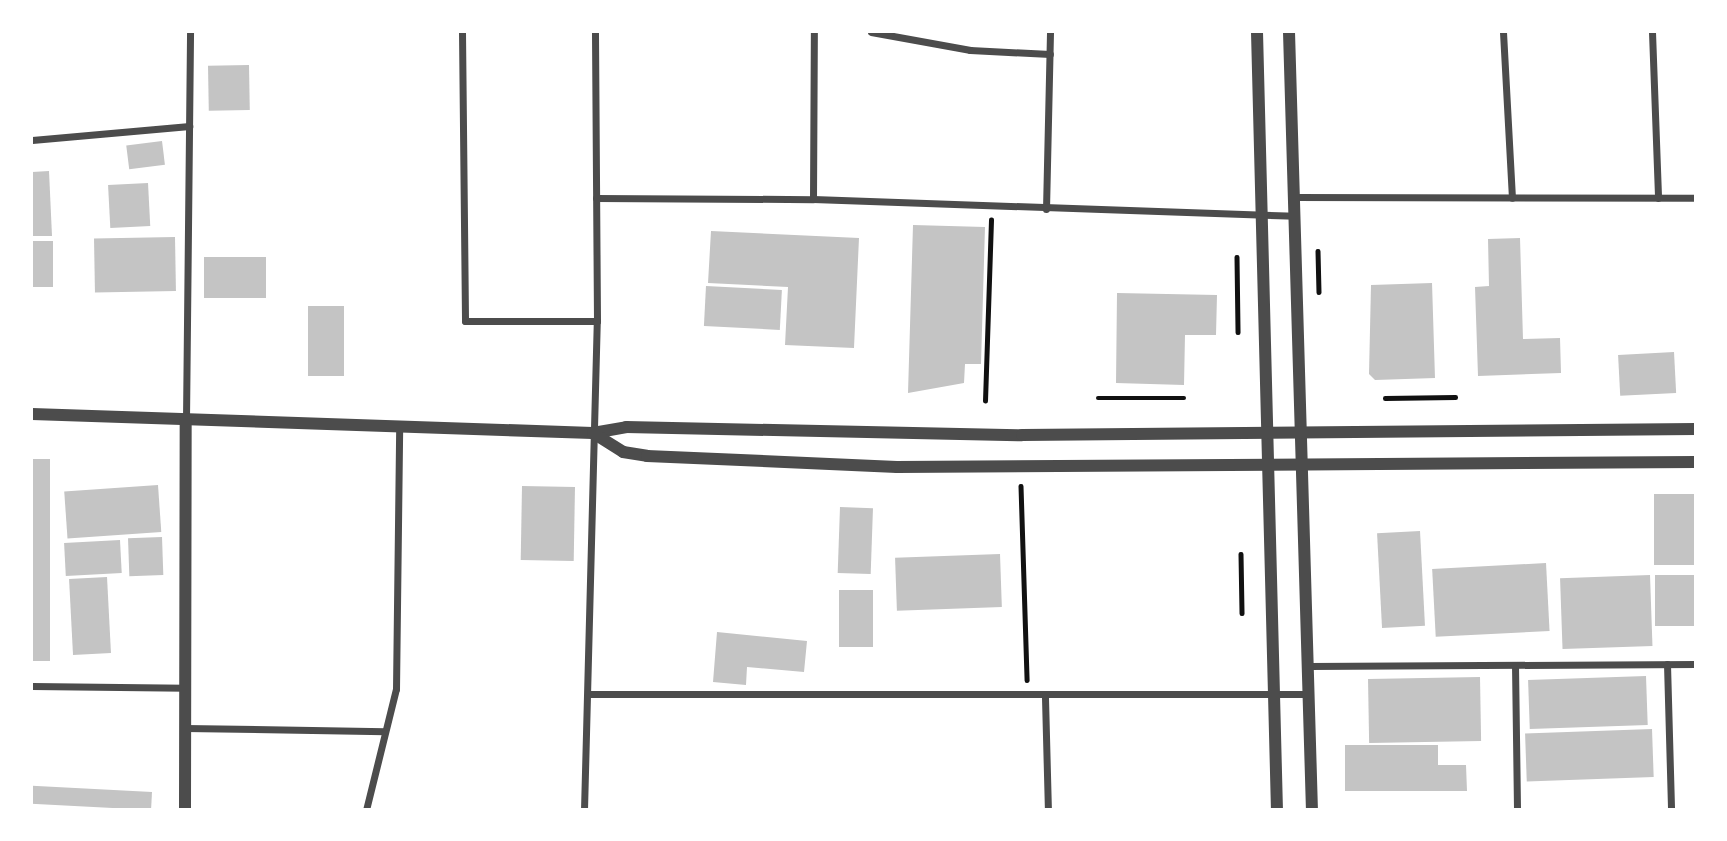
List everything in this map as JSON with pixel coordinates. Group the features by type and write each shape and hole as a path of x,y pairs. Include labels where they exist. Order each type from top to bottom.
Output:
{"street":[{"path":"185,810 190,32"},
{"path":"462,32 465,321 597,321"},
{"path":"584,810 597,321 594,32"},
{"path":"813,198 814,32"},
{"path":"871,32 970,50 1050,54"},
{"path":"1046,209 1050,32"},
{"path":"1257,32 1277,810"},
{"path":"1289,32 1312,810"},
{"path":"1503,32 1512,198"},
{"path":"1652,32 1658,198"},
{"path":"32,140 189,127"},
{"path":"1294,197 1696,198"},
{"path":"596,198 813,198 991,207 1295,216"},
{"path":"32,414 593,433 626,427 1022,435 1266,430 1696,429"},
{"path":"366,810 385,731 400,642 399,427"},
{"path":"593,433 623,453 647,456 1007,470 1301,464 1696,462"},
{"path":"1515,664 1517,810"},
{"path":"1667,664 1671,810"},
{"path":"1309,666 1696,664"},
{"path":"32,686 184,688"},
{"path":"587,694 1027,699 1310,694"},
{"path":"1045,698 1048,810"},
{"path":"185,728 385,731"}],"path":[{"path":"985,401 991,207"},
{"path":"1237,257 1238,332"},
{"path":"1385,398 1455,397"},
{"path":"1098,398 1184,398"},
{"path":"1021,486 1027,699"},
{"path":"1241,554 1242,613"}],"building":[{"path":"249,65 250,110 209,111 208,66"},
{"path":"162,141 165,165 129,169 126,145"},
{"path":"49,171 52,236 32,236 32,172"},
{"path":"148,183 150,226 110,228 108,185"},
{"path":"913,225 985,227 981,364 965,364 964,383 908,393"},
{"path":"711,231 859,238 854,348 785,345 788,287 708,283"},
{"path":"175,237 176,291 95,292 94,238"},
{"path":"1520,238 1523,339 1560,338 1561,373 1478,376 1475,287 1489,286 1488,239"},
{"path":"32,241 53,241 53,287 32,287"},
{"path":"204,257 266,257 266,298 204,298"},
{"path":"1432,283 1435,378 1375,380 1369,374 1371,285"},
{"path":"706,286 782,290 780,330 704,326"},
{"path":"1117,293 1217,295 1216,335 1185,335 1184,385 1116,383"},
{"path":"308,306 344,306 344,376 308,376"},
{"path":"1674,352 1676,393 1620,396 1618,355"},
{"path":"32,459 50,459 50,661 32,661"},
{"path":"158,485 161,532 68,538 64,492"},
{"path":"522,486 575,487 574,561 521,560"},
{"path":"1654,494 1696,494 1696,565 1654,565"},
{"path":"840,507 873,508 871,574 838,573"},
{"path":"1420,531 1425,626 1382,628 1377,533"},
{"path":"162,537 163,575 129,576 128,538"},
{"path":"120,540 122,573 66,576 64,543"},
{"path":"1000,554 1002,607 897,611 895,558"},
{"path":"1546,563 1550,631 1436,637 1432,569"},
{"path":"1650,575 1652,646 1563,649 1560,578"},
{"path":"1655,575 1696,575 1696,626 1655,626"},
{"path":"107,577 111,653 73,655 69,579"},
{"path":"839,590 873,590 873,647 839,647"},
{"path":"717,632 807,641 804,672 747,667 746,685 713,682"},
{"path":"1646,676 1648,725 1530,729 1528,680"},
{"path":"1480,677 1481,741 1369,743 1368,679"},
{"path":"1652,729 1654,777 1527,781 1525,733"},
{"path":"1345,745 1438,745 1438,765 1466,765 1467,791 1345,791"},
{"path":"32,786 152,792 151,810 32,804"}]}
